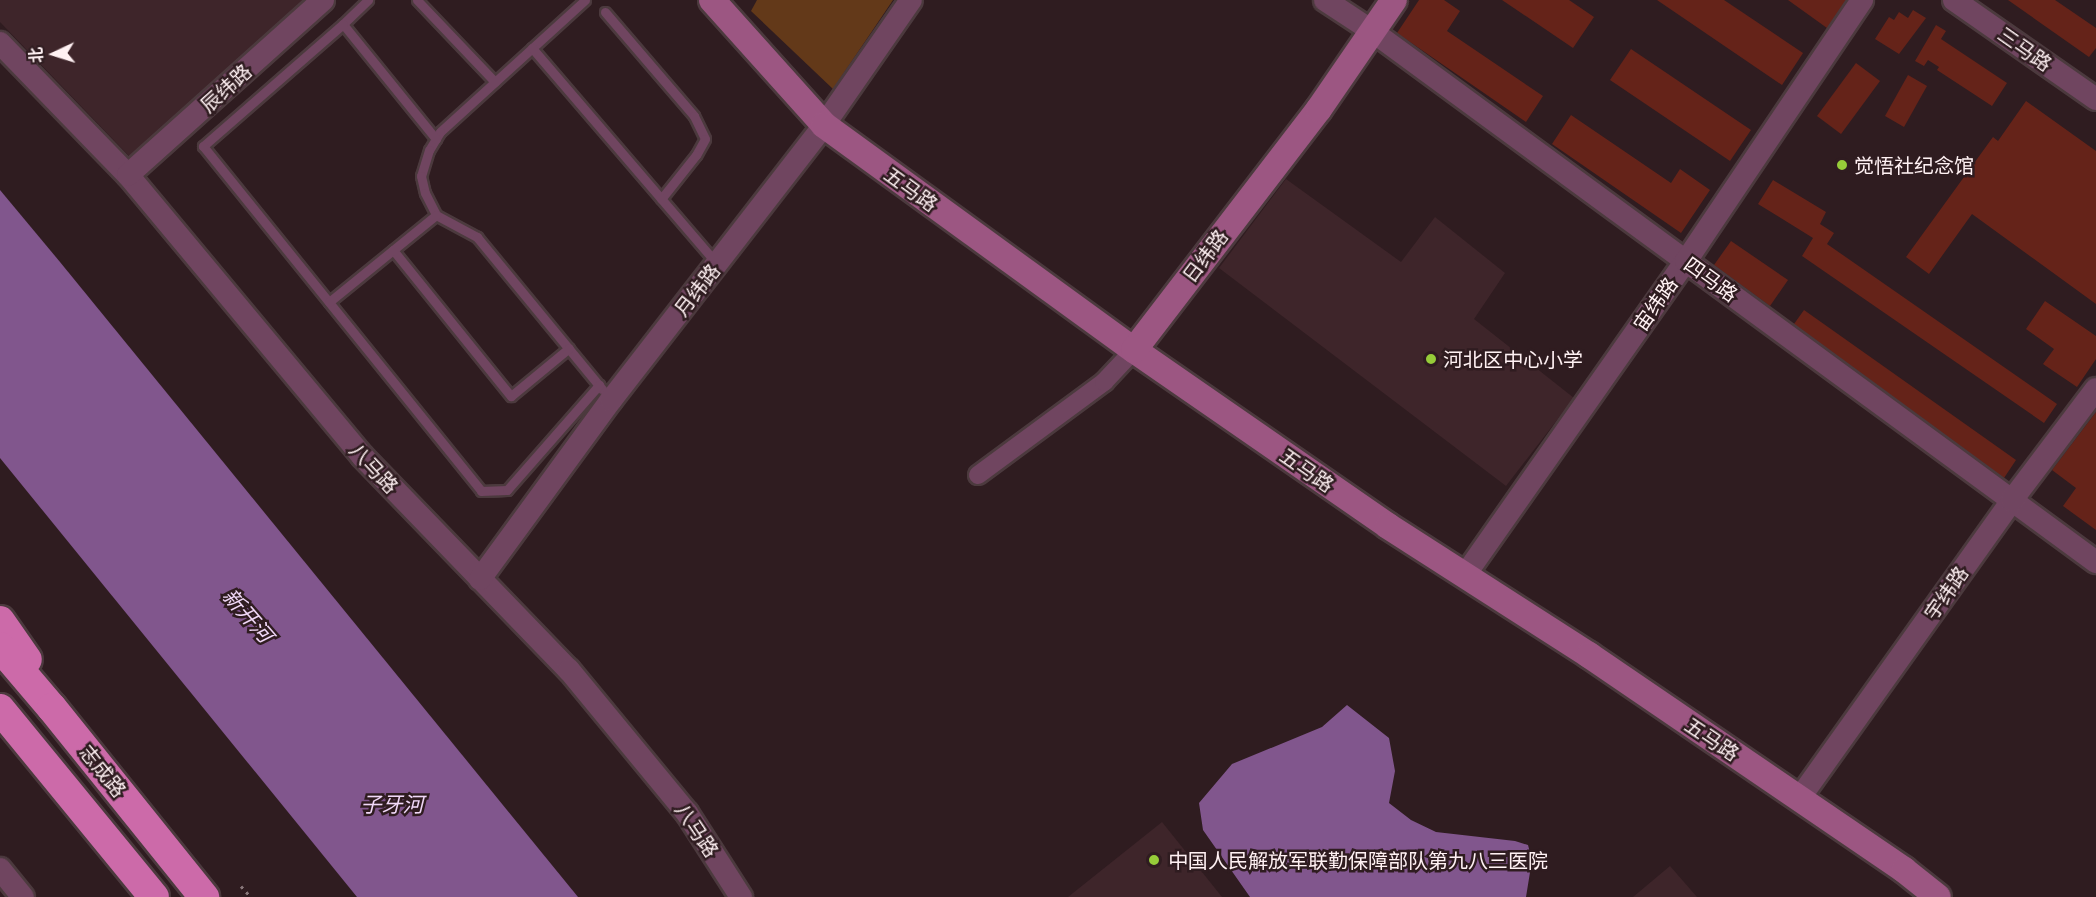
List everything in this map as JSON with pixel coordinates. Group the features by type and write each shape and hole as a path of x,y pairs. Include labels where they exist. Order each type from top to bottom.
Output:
{"highway":[{"path":"0,621 20,647 52,708"},
{"name":"志成路","path":"0,647 204,897"},
{"name":"志成路","path":"0,709 154,897"},
{"path":"0,716 26,740"}],"main road":[{"name":"五马路","path":"712,0 824,125 1134,350 1388,526 1589,655 1904,870 1938,897"},
{"name":"日纬路","path":"1134,350 1318,108 1394,0"}],"street":[{"name":"辰纬路","path":"128,175 323,0"},
{"name":"月纬路","path":"480,579 605,393 717,264 824,125 911,0"},
{"name":"四马路","path":"1325,0 1372,31 2096,562"},
{"name":"宙纬路","path":"1465,575 1686,261 1862,0"},
{"name":"三马路","path":"1954,0 2096,99"},
{"name":"八马路","path":"0,43 128,175 362,456 569,670 687,813 741,897"},
{"name":"日纬路","path":"978,475 1104,382 1134,350"},
{"name":"宇纬路","path":"1799,799 2012,500 2096,389"},
{"path":"0,869 23,897"}],"lane":[{"path":"368,0 203,146 481,491 507,490 605,393 477,237 436,215 425,193 421,176 436,139 585,0"},
{"path":"417,0 495,82"},
{"path":"605,12 694,116 705,139 696,155 661,199"},
{"path":"342,24 436,139"},
{"path":"532,48 717,264"},
{"path":"329,303 436,215"},
{"path":"393,250 511,396 569,348"}],"path":[{"path":"241,886 251,897"}],"shaded area":[{"path":"0,0 307,0 129,156 0,22"},
{"path":"757,0 893,0 833,89 751,11"},
{"name":"河北区中心小学","path":"1286,179 1401,262 1435,217 1505,273 1474,319 1574,398 1506,486 1219,268"},
{"name":"中国人民解放军联勤保障部队第九八三医院","path":"1162,822 1222,897 1068,897"},
{"path":"1670,866 1697,897 1633,897"}],"water":[{"name":"子牙河","path":"0,190 578,897 357,897 0,458"},
{"path":"1347,705 1389,738 1395,771 1389,803 1411,820 1436,832 1515,841 1528,845 1532,860 1526,897 1250,897 1203,830 1199,803 1232,764 1322,727"}],"building":[{"path":"1419,0 1444,0 1460,11 1447,31 1543,96 1526,122 1397,33"},
{"path":"1502,0 1569,0 1594,17 1573,48"},
{"path":"1657,0 1724,0 1803,53 1782,85"},
{"path":"1788,0 1846,0 1827,28"},
{"path":"2008,0 2055,0 2096,28 2096,48 2089,57"},
{"path":"1913,10 1926,18 1899,54 1875,39 1889,17 1894,20 1899,12 1908,18"},
{"path":"1936,25 1946,31 1941,39 2007,83 1992,106 1937,70 1939,67 1928,60 1924,66 1915,61"},
{"path":"1631,49 1751,130 1730,161 1610,80"},
{"path":"1856,63 1880,81 1841,134 1817,116"},
{"path":"1908,75 1927,86 1904,127 1885,116"},
{"path":"2026,101 2096,151 2096,304 1972,214 1929,274 1906,257 1993,137 1998,141"},
{"path":"1571,115 1671,183 1680,169 1710,190 1681,233 1552,144"},
{"path":"1773,180 1826,212 1820,224 1834,233 1827,244 2057,404 2044,423 1802,256 1813,238 1758,204"},
{"path":"1731,241 1788,280 1770,306 1714,265"},
{"path":"2045,301 2096,336 2096,359 2077,387 2043,364 2054,349 2026,329"},
{"path":"1804,310 2016,460 2004,478 1794,324"},
{"path":"2096,412 2096,530 2063,506 2076,488 2052,470"}],"place":[{"name":"觉悟社纪念馆","path":"1842,165"},
{"name":"河北区中心小学","path":"1431,359"},
{"name":"中国人民解放军联勤保障部队第九八三医院","path":"1154,860"}],"water label":[{"name":"新开河","path":"248,615"}]}
